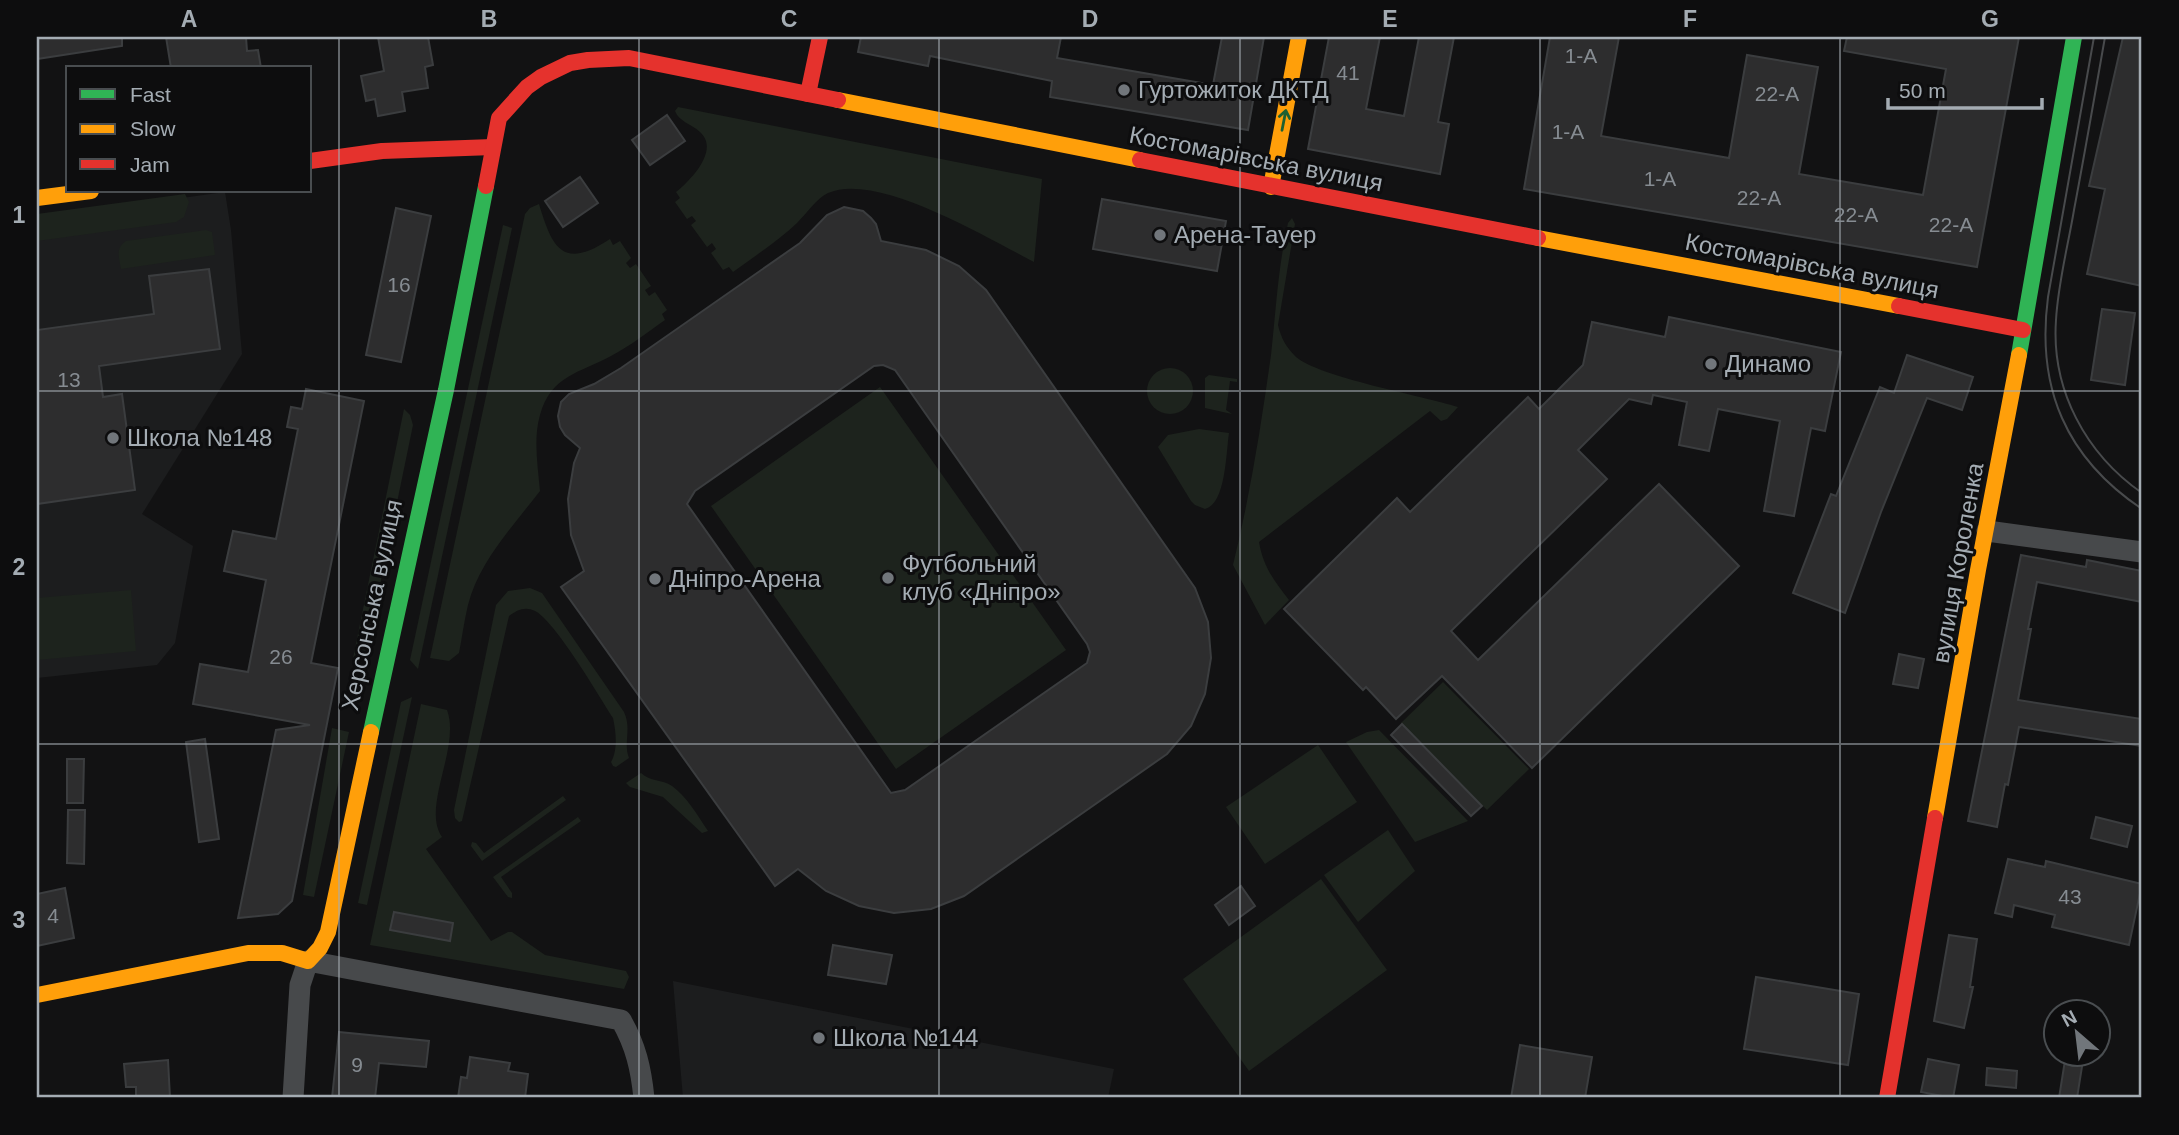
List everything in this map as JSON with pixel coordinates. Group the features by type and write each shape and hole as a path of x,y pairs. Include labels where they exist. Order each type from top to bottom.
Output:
{"street":[{"path":"808,94 820,37"},
{"path":"1271,187 1299,37"},
{"name":"вулиця Короленка","path":"1887,1098 2074,37"},
{"name":"Костомарівська вулиця","path":"499,118 516,96 537,77 563,65 594,57 629,58 1271,187 2023,330"},
{"name":"Херсонська вулиця","path":"293,1098 300,985 308,961 320,948 328,932 446,390 499,118"},
{"path":"312,161 382,151 493,147"},
{"path":"37,198 83,192"},
{"path":"1987,531 2142,552"},
{"path":"37,995 248,953 282,953 308,961 621,1020 636,1047 644,1098"}],"shaded area":[{"path":"678,107 1042,179 1034,262 962,224 903,199 875,191 849,189 828,193 766,248 733,272 729,267 723,270 711,253 716,249 712,243 707,247 691,225 696,221 692,216 687,219 675,202 680,198 676,192 701,164 707,147 700,132 677,115 675,111"},
{"name":"Школа №148","path":"225,192 242,354 142,514 193,546 175,643 157,665 37,678 37,218"},
{"path":"185,194 189,202 184,217 176,222 37,241 37,214"},
{"path":"539,204 549,232 561,250 580,253 610,239 613,245 620,241 631,258 626,263 630,268 636,264 651,286 645,290 649,296 655,292 667,310 662,314 665,320 618,352 568,377 551,391 540,415 537,434 540,491 498,545 480,574 468,605 459,653 449,661 430,658 525,214"},
{"path":"1292,218 1295,224 1278,325 1284,342 1292,353 1326,372 1458,407 1447,419 1441,421 1430,411 1259,542 1270,573 1289,600 1265,625 1233,565 1255,461 1282,256 1288,223"},
{"path":"503,225 512,228 418,669 410,660"},
{"path":"206,230 212,232 215,255 121,269 119,250 126,241"},
{"path":"1170,368 1186,375 1193,391 1186,407 1170,414 1154,407 1147,391 1154,375"},
{"path":"1209,375 1237,379 1237,382 1230,381 1226,410 1232,414 1205,408 1205,378"},
{"name":"Футбольний клуб «Дніпро»","path":"880,387 1066,650 896,769 711,506"},
{"path":"404,409 410,415 413,425 367,648 361,657 353,658"},
{"path":"1199,429 1229,433 1221,488 1212,505 1205,509 1191,501 1158,447 1168,435"},
{"path":"530,588 542,593 624,712 629,758 616,767 613,766 611,762 616,741 613,718 554,629 535,611 518,610 509,616 462,821 459,822 455,818 454,810 496,605 508,591"},
{"path":"131,590 136,651 37,660 37,598"},
{"path":"1443,682 1529,769 1487,810 1401,723"},
{"path":"412,697 367,905 358,903 401,702"},
{"path":"421,704 447,710 450,725 436,810 442,837 426,849 491,941 512,932 545,955 626,971 629,977 624,989 370,945"},
{"path":"332,728 349,732 314,897 303,895"},
{"path":"1379,730 1468,821 1415,842 1346,742 1367,732"},
{"path":"1318,745 1357,802 1265,864 1226,807"},
{"path":"641,773 677,790 708,831 702,833 663,797 630,787 626,783"},
{"path":"563,796 566,800 482,861 471,846 472,842 476,843 484,853"},
{"path":"578,817 581,821 501,877 512,893 512,898 508,897 493,877"},
{"path":"1388,830 1415,871 1358,922 1324,875"},
{"path":"1321,879 1387,970 1249,1071 1183,979"},
{"name":"Школа №144","path":"673,981 1114,1069 1108,1098 683,1098"}],"building":[{"path":"37,37 122,37 122,46 37,59"},
{"path":"166,37 246,37 247,51 258,50 261,66 171,66"},
{"path":"378,37 428,37 433,65 425,67 428,88 402,92 405,111 378,116 375,99 366,101 361,76 384,71"},
{"path":"861,37 1061,37 1057,58 1213,85 1222,37 1264,37 1248,130 1050,97 1052,81 930,56 928,66 858,52"},
{"path":"1329,37 1380,37 1366,109 1404,116 1419,37 1454,37 1438,122 1449,124 1440,174 1308,149"},
{"path":"1550,37 1619,37 1601,136 1729,158 1747,55 1818,67 1799,174 1923,195 1946,69 1844,51 1847,37 2019,37 1977,267 1524,189"},
{"path":"2123,37 2142,37 2142,286 2087,274 2105,189 2089,186"},
{"path":"667,115 685,141 650,165 632,140"},
{"path":"580,177 598,203 563,227 545,201"},
{"name":"Арена-Тауер","path":"1102,199 1226,221 1217,271 1093,249"},
{"name":"Дніпро-Арена","path":"844,207 863,211 876,224 881,241 926,250 959,266 986,290 1195,588 1208,622 1211,658 1205,694 1191,726 1167,754 964,896 931,909 894,913 859,906 826,891 798,869 775,886 561,587 584,571 571,535 568,499 574,463 580,448 560,427 558,416 561,402 569,394 594,384 621,368 800,243 827,215","holes":["883,365 895,370 1090,652 1087,663 905,790 891,793 687,504 695,491 874,366"]},
{"path":"396,208 431,216 401,362 366,355"},
{"path":"209,269 220,349 99,366 103,397 122,394 135,490 37,504 37,330 154,314 149,276"},
{"path":"2102,309 2135,313 2125,385 2091,380"},
{"path":"1669,317 1841,352 1825,431 1811,428 1794,516 1764,511 1780,421 1718,409 1709,451 1679,445 1687,402 1653,395 1651,404 1629,399 1578,450 1607,479 1451,631 1478,660 1659,484 1739,566 1532,768 1442,676 1396,719 1366,687 1363,690 1284,609 1397,498 1410,512 1528,397 1539,409 1583,365 1592,322 1665,337"},
{"path":"1907,355 1973,377 1962,410 1927,398 1881,512 1845,613 1793,593 1831,494 1836,496 1880,387 1894,393"},
{"path":"306,389 364,401 311,663 338,668 292,901 278,914 238,918 276,730 310,725 193,704 200,664 248,672 266,580 224,571 233,531 276,539 298,429 287,427 291,407 302,409"},
{"path":"2021,555 2086,567 2087,560 2142,571 2142,602 2037,582 2018,700 2142,719 2142,746 2019,727 1997,827 1968,821"},
{"path":"1899,654 1924,659 1918,688 1893,684"},
{"path":"1402,724 1482,806 1471,816 1391,735"},
{"path":"205,739 219,839 199,842 186,742"},
{"path":"67,759 84,759 83,803 67,803"},
{"path":"68,810 85,810 84,864 67,863"},
{"path":"2096,817 2132,826 2127,847 2091,838"},
{"path":"2008,859 2045,867 2046,861 2142,884 2129,945 2052,927 2055,915 2014,905 2012,917 1995,913"},
{"path":"1241,886 1255,906 1229,925 1215,905"},
{"path":"65,888 74,938 37,946 37,894"},
{"path":"394,912 453,923 450,941 390,930"},
{"path":"1949,935 1977,939 1970,987 1973,987 1964,1028 1934,1021"},
{"path":"833,945 892,955 886,984 828,975"},
{"path":"1756,977 1859,994 1848,1065 1744,1049"},
{"path":"339,1032 429,1041 426,1067 379,1063 375,1098 332,1098"},
{"path":"1520,1045 1592,1057 1585,1098 1511,1098"},
{"path":"470,1057 510,1063 508,1071 528,1074 525,1098 458,1098 461,1077 467,1078"},
{"path":"1928,1059 1959,1065 1953,1098 1921,1092"},
{"path":"168,1060 170,1098 136,1098 136,1087 126,1087 124,1064"},
{"path":"1987,1068 2017,1071 2016,1088 1986,1085"},
{"path":"2064,1068 2082,1068 2077,1098 2059,1098"}],"tram line":[{"path":"2094,37 2048,297 2045,330 2047,361 2052,391 2076,444 2116,489 2142,509"},
{"path":"2105,37 2061,278 2056,346 2059,371 2076,418 2104,459 2142,493"}],"traffic: fast":[{"path":"2019,355 2074,37"},
{"path":"371,732 446,390 486,186"}],"traffic: slow":[{"path":"1271,187 1299,37"},
{"path":"838,100 1140,160"},
{"path":"37,198 83,192"},
{"path":"1538,238 1899,306"},
{"path":"1935,818 2019,355"},
{"path":"37,995 248,953 282,953 308,961 320,948 328,932 371,732"}],"traffic: jam":[{"path":"808,94 820,37"},
{"path":"486,186 499,118 527,87 570,63 629,58 838,100"},
{"path":"312,161 382,151 493,147"},
{"path":"1140,160 1538,238"},
{"path":"1899,306 2023,330"},
{"path":"1887,1098 1935,818"}],"place":[{"name":"Гуртожиток ДКТД","path":"1124,90"},
{"name":"Арена-Тауер","path":"1160,235"},
{"name":"Динамо","path":"1711,364"},
{"name":"Школа №148","path":"113,438"},
{"name":"Футбольний клуб «Дніпро»","path":"888,578"},
{"name":"Дніпро-Арена","path":"655,579"},
{"name":"Школа №144","path":"819,1038"}]}
